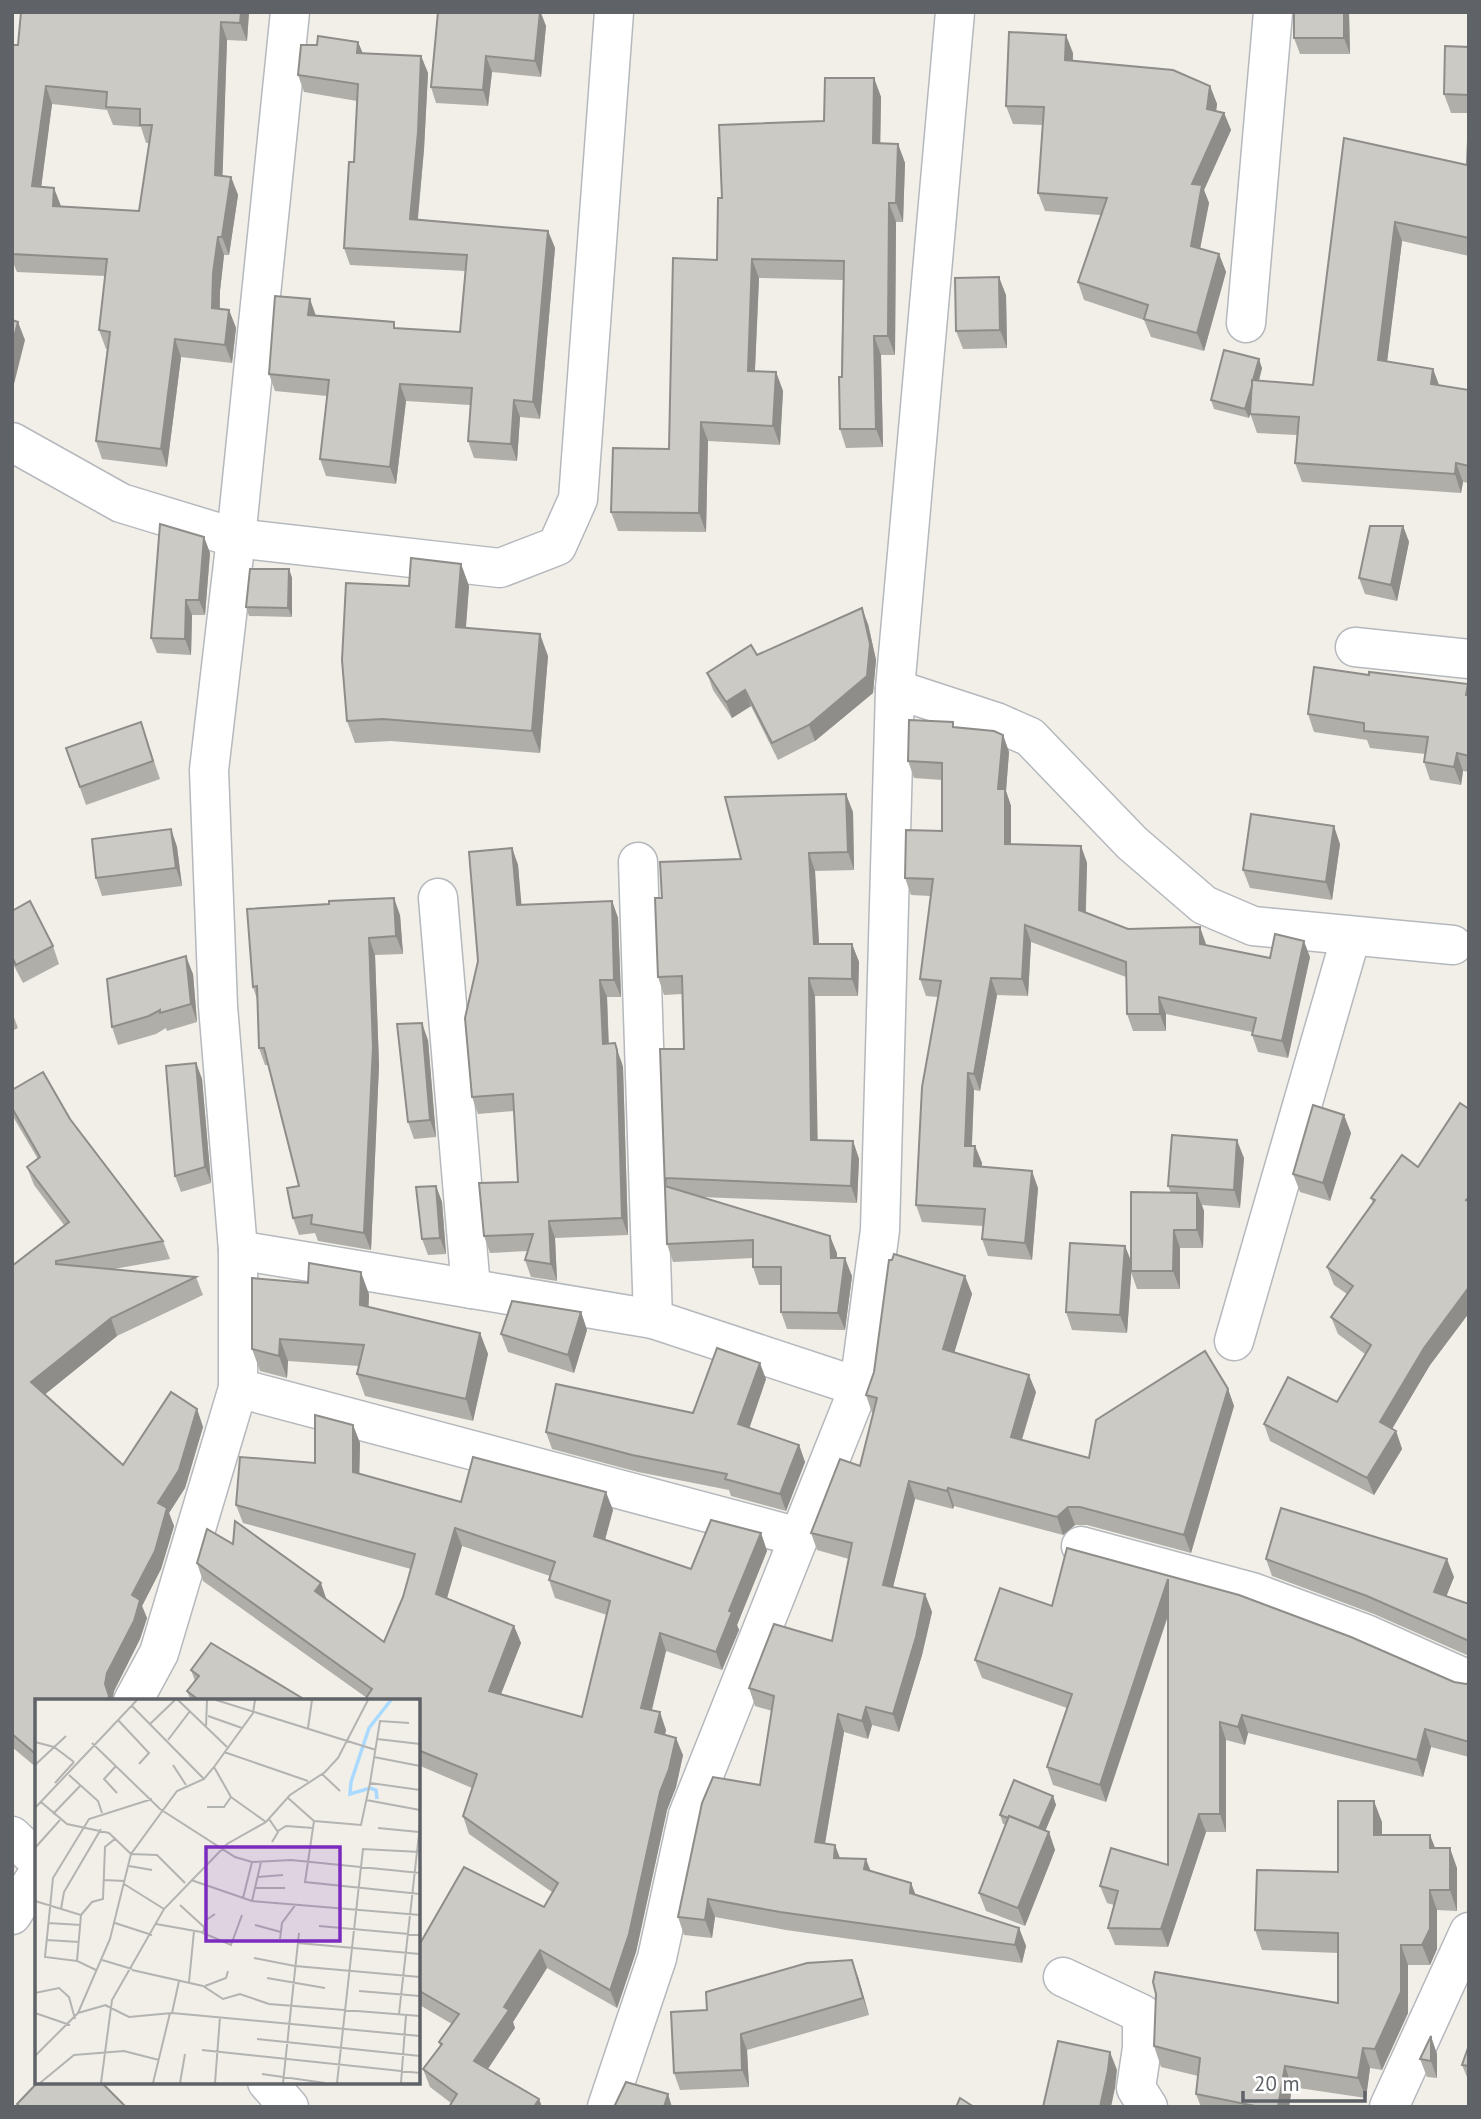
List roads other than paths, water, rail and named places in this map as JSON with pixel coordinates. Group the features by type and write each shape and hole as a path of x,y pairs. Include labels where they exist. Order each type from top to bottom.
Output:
{"street":[{"path":"134,1699 159,1653 238,1388 238,1250 218,1006 209,770 236,538 290,12"},
{"path":"12,442 121,503 236,538 500,568 557,546 578,499 614,12"},
{"path":"607,2107 657,1958 688,1815 859,1388 880,1230 895,689 955,12"},
{"path":"1246,323 1273,12"},
{"path":"1355,647 1469,659"},
{"path":"895,689 996,722 1030,737 1132,843 1204,905 1253,926 1453,945"},
{"path":"638,862 653,1319"},
{"path":"438,898 471,1289"},
{"path":"1234,1340 1351,936"},
{"path":"238,1250 653,1319 859,1388"},
{"path":"238,1388 799,1537"},
{"path":"1081,1546 1252,1592 1366,1634 1469,1681"},
{"path":"12,1836 35,1858"},
{"path":"12,1914 35,1878"},
{"path":"1390,2107 1469,1932"},
{"path":"1063,1977 1142,2014 1143,2048 1136,2088 1148,2107"},
{"path":"269,2084 289,2107"}]}
